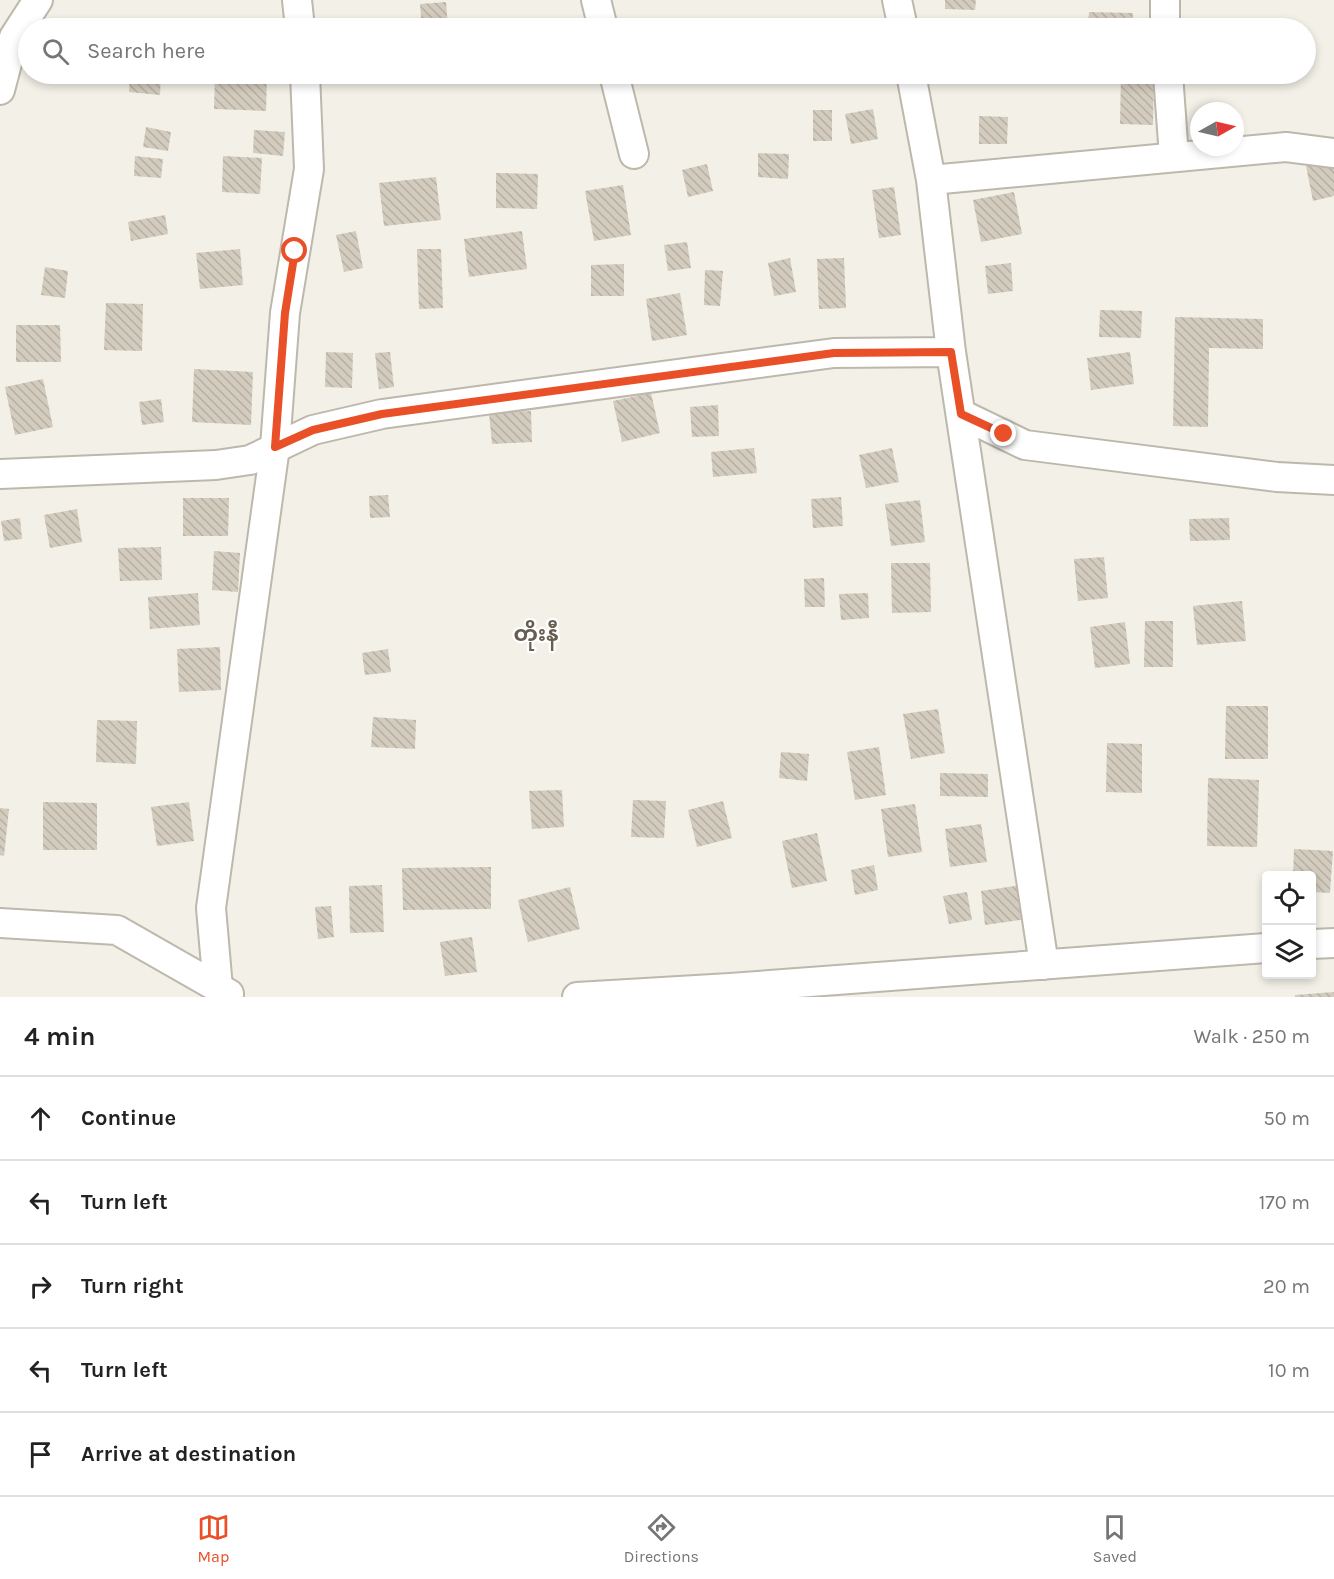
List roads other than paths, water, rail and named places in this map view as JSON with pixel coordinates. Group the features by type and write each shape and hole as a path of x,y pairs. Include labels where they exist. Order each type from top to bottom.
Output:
{"street":[{"path":"26,18 38,0"},
{"path":"297,0 299,18"},
{"path":"596,0 600,18"},
{"path":"897,0 901,18"},
{"path":"1165,0 1165,18"},
{"path":"0,90 14,37 18,31"},
{"path":"224,994 211,908 275,447 285,313 309,168 305,84"},
{"path":"616,84 634,154"},
{"path":"913,84 931,180 951,352 1044,965"},
{"path":"1169,84 1174,157"},
{"path":"931,180 1286,147 1334,153"},
{"path":"0,474 216,465 250,460 313,430 382,414 834,353 951,352"},
{"path":"961,414 1025,445 1277,477 1334,480"},
{"path":"0,923 117,930 224,994"},
{"path":"1316,944 1334,943"},
{"path":"577,997 1262,948"}],"district":[{"name":"တိုးနီ","path":"536,633"}]}
